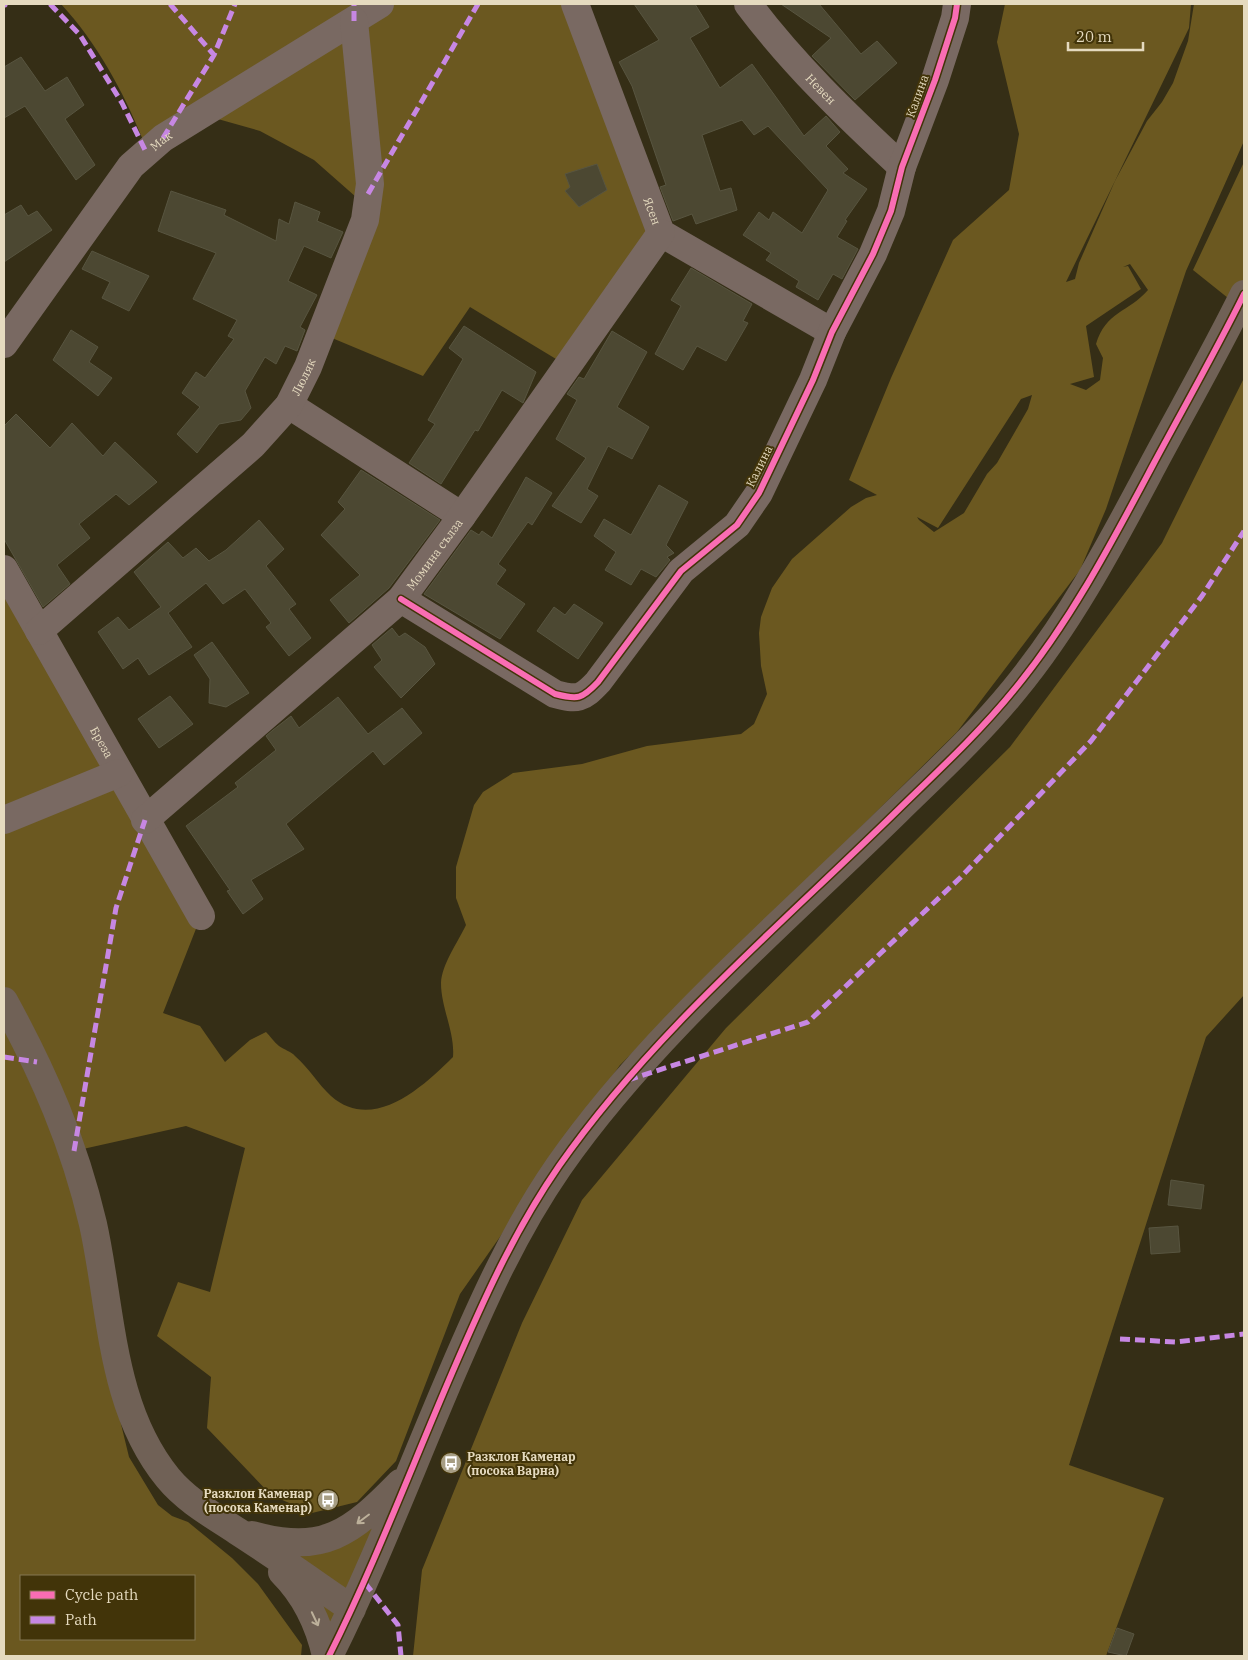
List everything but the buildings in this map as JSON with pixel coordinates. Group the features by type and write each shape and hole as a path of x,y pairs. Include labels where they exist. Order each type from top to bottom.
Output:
{"street":[{"name":"Мак","path":"4,344 136,161 163,138 380,4"},
{"name":"Ясен","path":"575,4 661,233 832,332"},
{"name":"Невен","path":"748,4 777,42 849,118 902,167"},
{"name":"Калина","path":"401,599 555,694 574,700 587,694 681,571 737,526 748,511 813,380 832,332 873,254 891,211 902,167 938,71 955,18 957,4"},
{"name":"Люляк","path":"39,631 254,445 289,405 308,367 365,220 370,184 354,21"},
{"name":"Момина сълза","path":"145,820 401,599 462,516 661,233"},
{"path":"328,1656 352,1610 409,1472 488,1290 518,1230 561,1164 626,1081 678,1025 942,767 1014,691 1062,625 1101,562 1244,294"},
{"path":"289,405 462,516"},
{"name":"Бреза","path":"4,569 201,916"},
{"path":"4,820 119,773"},
{"path":"4,1001 37,1062 74,1151 93,1226 110,1334 126,1396 143,1442 169,1479 200,1508 237,1531 352,1610"},
{"path":"237,1531 278,1542 304,1542 345,1532 367,1516 409,1472"},
{"path":"237,1531 284,1573 299,1591 321,1632 328,1656"}],"shaded area":[{"path":"61,4 567,4 652,230 561,362 470,307 423,376 332,338 356,197 314,160 260,131 193,112 143,140 108,68 86,35"},
{"path":"1005,4 1191,4 1189,28 1066,282 1075,279 1079,263 1115,181 1147,121 1162,102 1173,83 1188,41 1194,4 1244,4 1244,141 1186,271 1106,509 1080,570 957,732 620,1065 460,1294 396,1461 357,1502 312,1513 271,1495 207,1428 211,1377 157,1336 178,1282 210,1292 245,1148 186,1126 74,1151 4,1001 4,569 201,916 163,1013 200,1026 225,1062 250,1040 266,1032 279,1046 292,1053 331,1096 347,1106 364,1110 380,1108 396,1102 427,1081 453,1057 452,1038 443,1002 441,983 447,961 466,925 456,898 456,867 474,805 483,792 513,773 582,764 647,746 741,734 754,724 767,694 761,666 759,633 761,617 772,588 792,559 851,507 866,498 877,495 849,480 891,378 953,240 1009,190 1019,134 997,42","holes":["1130,264 1148,290 1112,318 1100,333 1096,344 1103,358 1100,380 1086,390 1070,384 1094,377 1086,326 1141,289 1128,266 1123,267","1032,395 1028,409 997,463 987,474 964,513 934,532 919,520 917,517 938,528 1021,399"]},
{"path":"1244,162 1244,279 1233,302 1193,270"},
{"path":"1244,378 1244,995 1206,1037 1069,1465 1164,1498 1106,1656 413,1656 422,1570 522,1323 582,1200 726,1028 1010,747 1162,543"},
{"path":"4,1026 72,1174 105,1358 129,1457 158,1505 172,1516 188,1522 232,1558 258,1584 302,1645 301,1656 4,1656"},
{"path":"409,1472 329,1656 279,1542 304,1542"}],"marked path":[{"path":"50,4 80,35 122,103 146,152"},
{"path":"170,4 214,55"},
{"path":"163,138 214,55 235,4"},
{"path":"354,4 354,21"},
{"path":"368,194 478,4"},
{"path":"628,1080 808,1022 960,878 1091,741 1202,596 1244,531"},
{"path":"74,1151 116,908 145,820"},
{"path":"4,1057 37,1062"},
{"path":"1120,1339 1176,1342 1244,1334"},
{"path":"365,1583 398,1625 401,1656"}],"cycle path":[{"path":"401,599 555,694 579,697 588,692 598,682 681,571 737,525 759,493 813,380 832,332 873,254 891,211 902,167 935,80 955,18 957,4"},
{"path":"329,1656 377,1551 488,1293 514,1241 559,1166 635,1070 677,1025 720,980 943,766 987,721 1035,664 1090,580 1200,379 1244,294"}],"place":[{"name":"Разклон Каменар (посока Варна)","path":"451,1463"},
{"name":"Разклон Каменар (посока Каменар)","path":"328,1500"}]}
